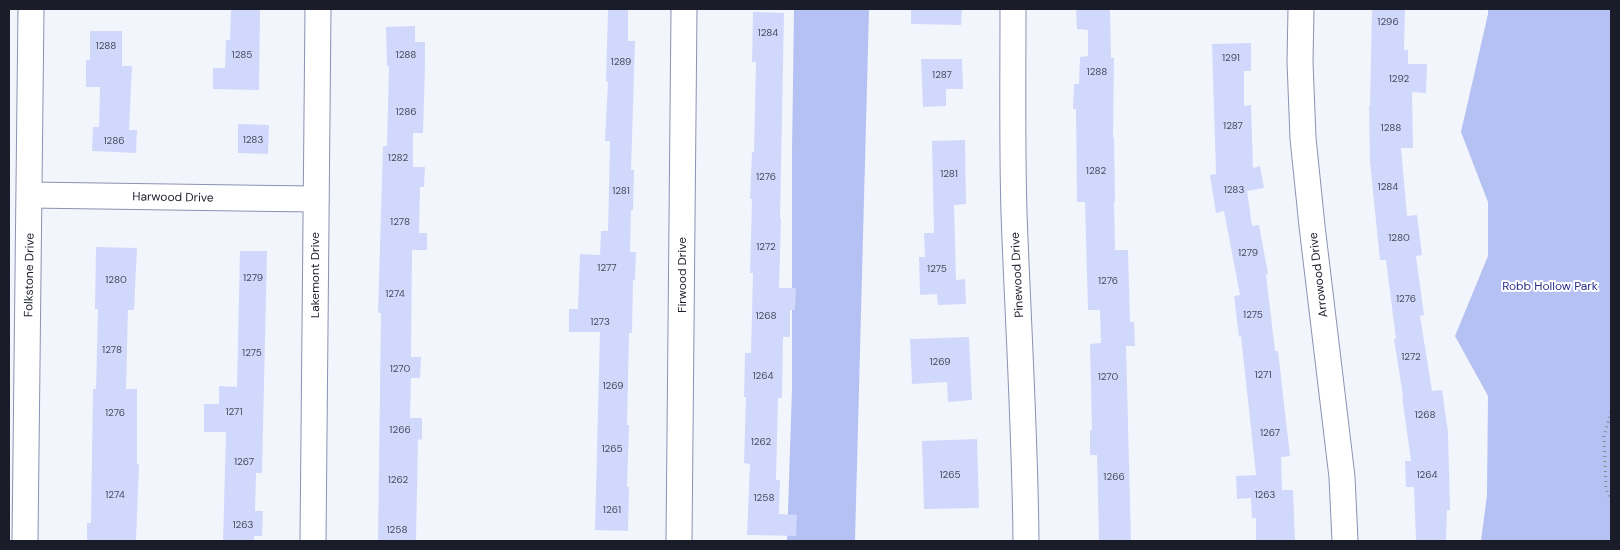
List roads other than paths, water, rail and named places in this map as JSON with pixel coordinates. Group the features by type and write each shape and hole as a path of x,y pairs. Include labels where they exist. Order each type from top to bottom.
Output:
{"street":[{"name":"Folkstone Drive","path":"25,541 31,9"},
{"name":"Lakemont Drive","path":"313,541 318,9"},
{"name":"Firwood Drive","path":"679,541 684,9"},
{"name":"Pinewood Drive","path":"1013,9 1014,212 1025,455 1026,541"},
{"name":"Arrowood Drive","path":"1301,9 1300,62 1303,138 1342,477 1345,541"},
{"name":"Harwood Drive","path":"30,195 316,199"}],"park label":[{"name":"Robb Hollow Park","path":"1550,286"}]}
